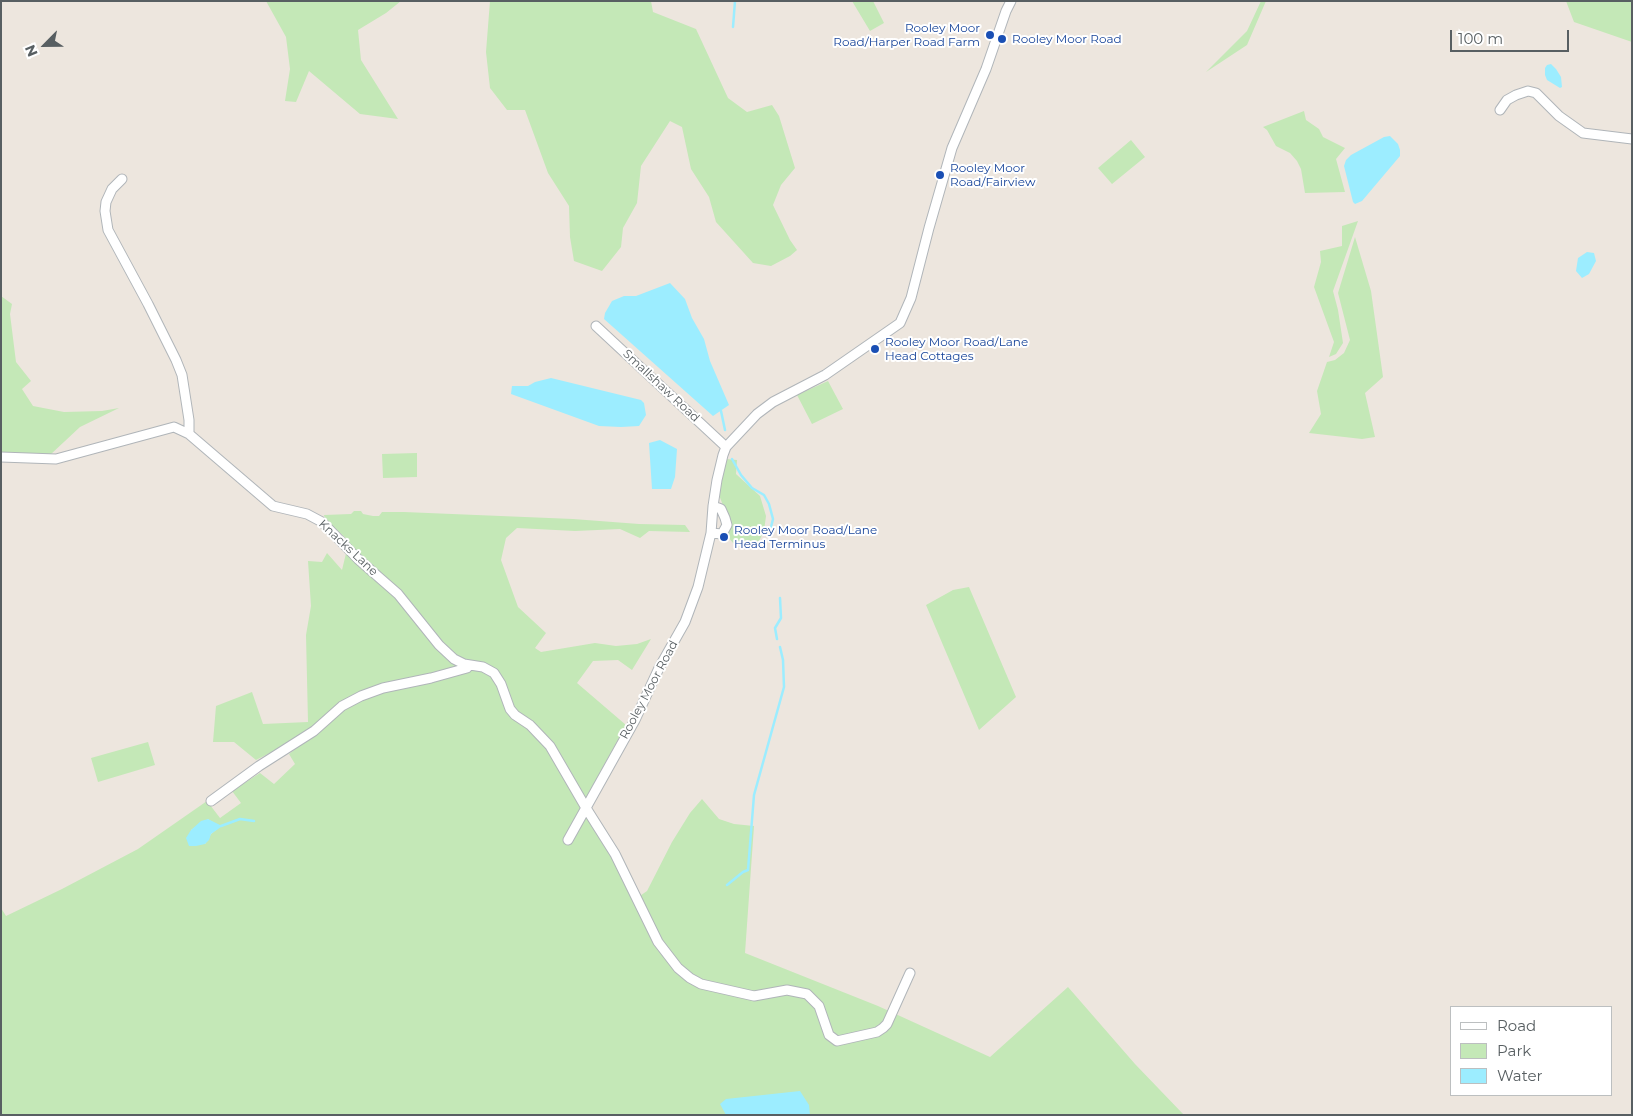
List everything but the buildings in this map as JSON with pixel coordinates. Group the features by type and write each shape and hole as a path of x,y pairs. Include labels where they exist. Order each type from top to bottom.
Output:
{"street":[{"name":"Rooley Moor Road","path":"568,840 635,720 659,668 685,622 698,587 711,533 717,480 726,447 758,414 773,402 825,375 900,323 911,298 928,228 952,148 986,69 1011,1"},
{"path":"1500,110 1507,100 1516,94 1528,91 1536,92 1559,116 1583,133 1632,140"},
{"path":"122,179 112,189 106,202 105,211 108,230 148,304 182,375 189,420 189,434"},
{"name":"Smallshaw Road","path":"596,326 726,447"},
{"name":"Knacks Lane","path":"1,457 56,459 174,427 189,434 272,506 307,514 322,522 358,559 398,594 447,653 454,659 469,665 483,667 494,673 501,684 510,709 515,715 530,725 550,746 615,854 658,942 678,968 690,978 701,984 754,996 787,990 807,994 819,1006 829,1035 837,1041 877,1032 883,1028 887,1024 910,972"},
{"path":"711,533 722,534 727,525 721,509 713,506"},
{"path":"211,801 259,766 314,731 327,717 348,702 383,688 431,678 467,668 469,665"}],"green space":[{"path":"266,1 401,1 386,13 358,30 361,60 398,119 360,114 309,71 296,102 285,101 290,69 286,37"},
{"path":"490,1 651,1 653,12 696,29 728,98 747,112 772,105 779,116 795,168 781,185 773,205 797,250 771,266 753,263 716,222 709,197 691,169 682,127 670,121 641,166 637,203 623,228 621,247 602,271 574,261 570,237 569,206 548,173 525,110 507,110 490,88 486,52"},
{"path":"852,1 873,1 884,23 870,31"},
{"path":"1261,1 1266,1 1247,45 1206,72 1247,31"},
{"path":"1566,1 1632,1 1632,42 1574,22"},
{"path":"1304,111 1306,120 1319,129 1323,137 1345,148 1336,159 1345,192 1305,193 1301,169 1297,161 1290,153 1276,146 1267,130 1263,127"},
{"path":"1131,140 1145,157 1112,184 1098,168"},
{"path":"1358,221 1333,291 1343,343 1336,354 1329,357 1334,342 1314,287 1321,262 1320,251 1342,246 1342,226"},
{"path":"1355,237 1371,291 1383,377 1365,393 1375,437 1362,439 1309,433 1321,414 1317,391 1327,362 1335,360 1344,353 1350,340 1338,293"},
{"path":"1,296 12,304 10,314 16,362 31,381 22,389 33,406 64,412 102,411 119,408 80,427 50,455 1,453"},
{"path":"828,381 843,409 812,424 797,395"},
{"path":"417,453 417,477 383,478 382,454"},
{"path":"726,459 737,460 736,474 760,496 766,516 764,531 759,541 747,550 734,544 727,536 731,526 719,495"},
{"path":"354,511 361,511 363,514 379,516 382,512 404,512 685,525 690,532 649,531 640,538 620,529 575,531 517,528 506,538 501,560 518,607 546,633 535,648 541,652 595,643 616,646 637,644 651,639 632,670 618,660 593,661 577,683 626,725 580,809 599,833 634,900 647,891 672,842 690,813 702,799 719,819 734,824 754,826 745,953 878,1006 990,1057 1068,987 1135,1064 1184,1115 1,1115 1,908 6,916 62,889 138,849 207,801 220,818 241,803 232,791 260,773 274,784 295,764 289,754 308,739 294,741 256,760 234,742 213,742 216,706 252,692 263,724 308,722 306,635 311,606 308,561 322,562 327,553 342,570 349,541 325,519 324,515 351,514","holes":["208,819 218,828 211,834 205,844 191,830"]},
{"path":"969,587 1016,697 979,730 926,605 953,590"},
{"path":"148,742 155,765 98,782 91,758"}],"water":[{"path":"1551,64 1561,77 1562,87 1560,88 1547,80 1545,75 1545,68"},
{"path":"1390,136 1398,144 1400,156 1362,201 1355,204 1344,166 1346,160 1351,155 1384,137"},
{"path":"1587,252 1594,253 1596,261 1589,274 1582,278 1576,271 1578,258"},
{"path":"670,283 685,299 692,318 704,339 710,361 729,405 713,416 604,319 605,313 612,301 624,296 636,296"},
{"path":"551,378 641,400 644,403 646,415 639,426 599,426 511,394 512,386 528,386"},
{"path":"660,440 677,449 675,477 671,489 652,489 649,443"},
{"path":"208,819 221,827 211,834 205,844 189,846 186,838 191,830 201,821"},
{"path":"800,1091 809,1105 810,1115 726,1115 720,1104 726,1099"}],"waterway":[{"path":"733,27 735,1"},
{"path":"721,411 725,430"},
{"path":"732,459 741,475 752,488 764,495 769,504 773,519 770,531"},
{"path":"777,639 775,628 781,618 780,598"},
{"path":"727,885 748,870 754,795 784,687 783,660 780,647"},
{"path":"221,826 240,819 254,821"}],"place":[{"name":"Rooley Moor Road/Harper Road Farm","path":"990,35"},
{"name":"Rooley Moor Road","path":"1002,39"},
{"name":"Rooley Moor Road/Fairview","path":"940,175"},
{"name":"Rooley Moor Road/Lane Head Cottages","path":"875,349"},
{"name":"Rooley Moor Road/Lane Head Terminus","path":"724,537"}]}
